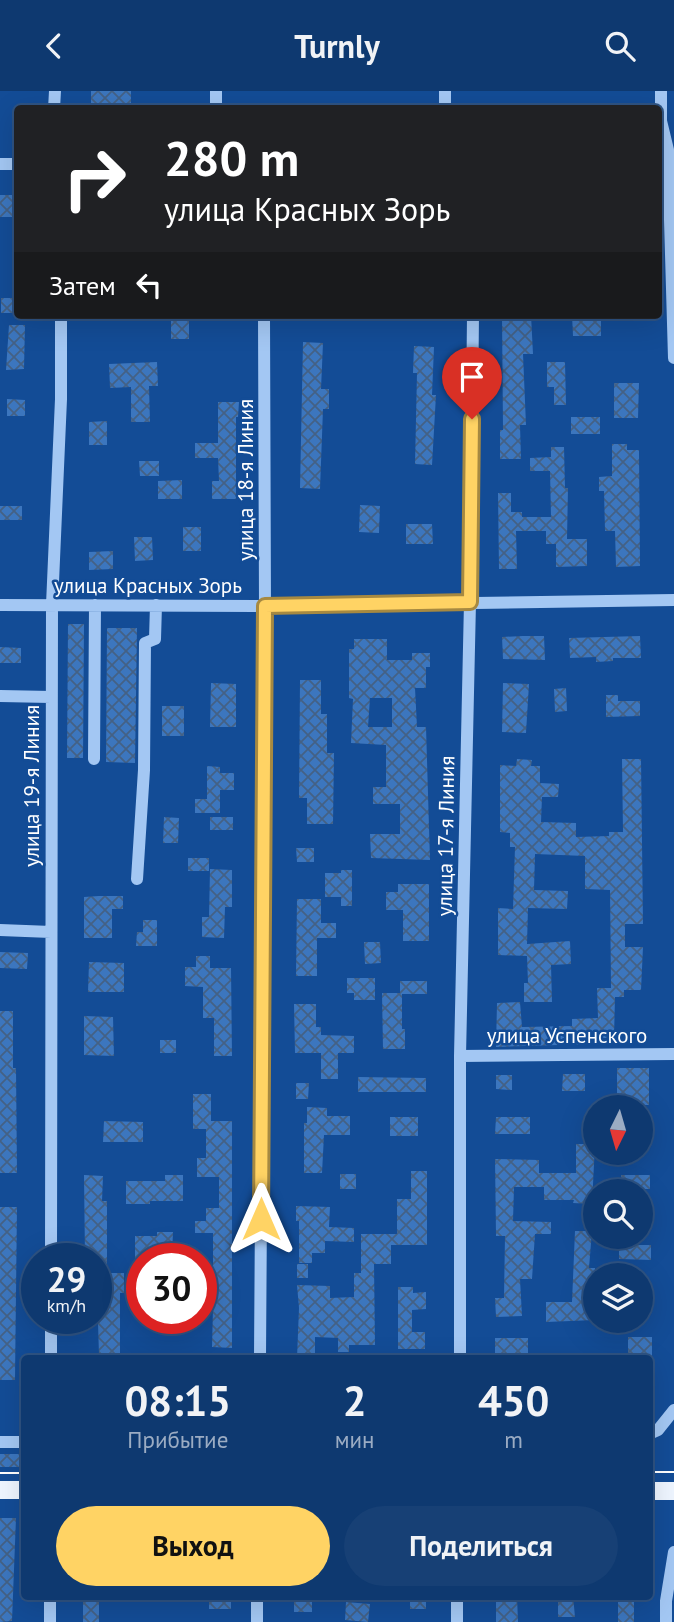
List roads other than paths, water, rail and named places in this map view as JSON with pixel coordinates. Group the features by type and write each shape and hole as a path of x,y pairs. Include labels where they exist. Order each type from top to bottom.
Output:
{"main road":[{"path":"0,1490 21,1490"},
{"path":"653,1491 674,1490"}],"street":[{"path":"662,126 667,150 674,358"},
{"name":"улица 19-я Линия","path":"51,1243 51,697 61,399 61,319"},
{"name":"улица 18-я Линия","path":"260,1355 264,319"},
{"name":"улица 17-я Линия","path":"460,1355 460,1056 473,319"},
{"name":"улица Красных Зорь","path":"0,605 265,606 674,600"},
{"path":"94,759 95,605"},
{"path":"137,879 144,771 145,643 155,639 156,605"},
{"path":"0,697 51,697"},
{"path":"0,930 51,932"},
{"name":"улица Успенского","path":"460,1056 674,1054"},
{"path":"51,1334 51,1355"},
{"path":"653,1432 658,1430 674,1410"},
{"path":"0,1442 21,1442"},
{"path":"666,1622 666,1601 674,1552"},
{"path":"50,1600 50,1622"},
{"path":"257,1600 257,1622"},
{"path":"457,1600 457,1622"}],"tram line":[{"path":"653,1472 674,1472"},
{"path":"0,1473 21,1473"}]}
